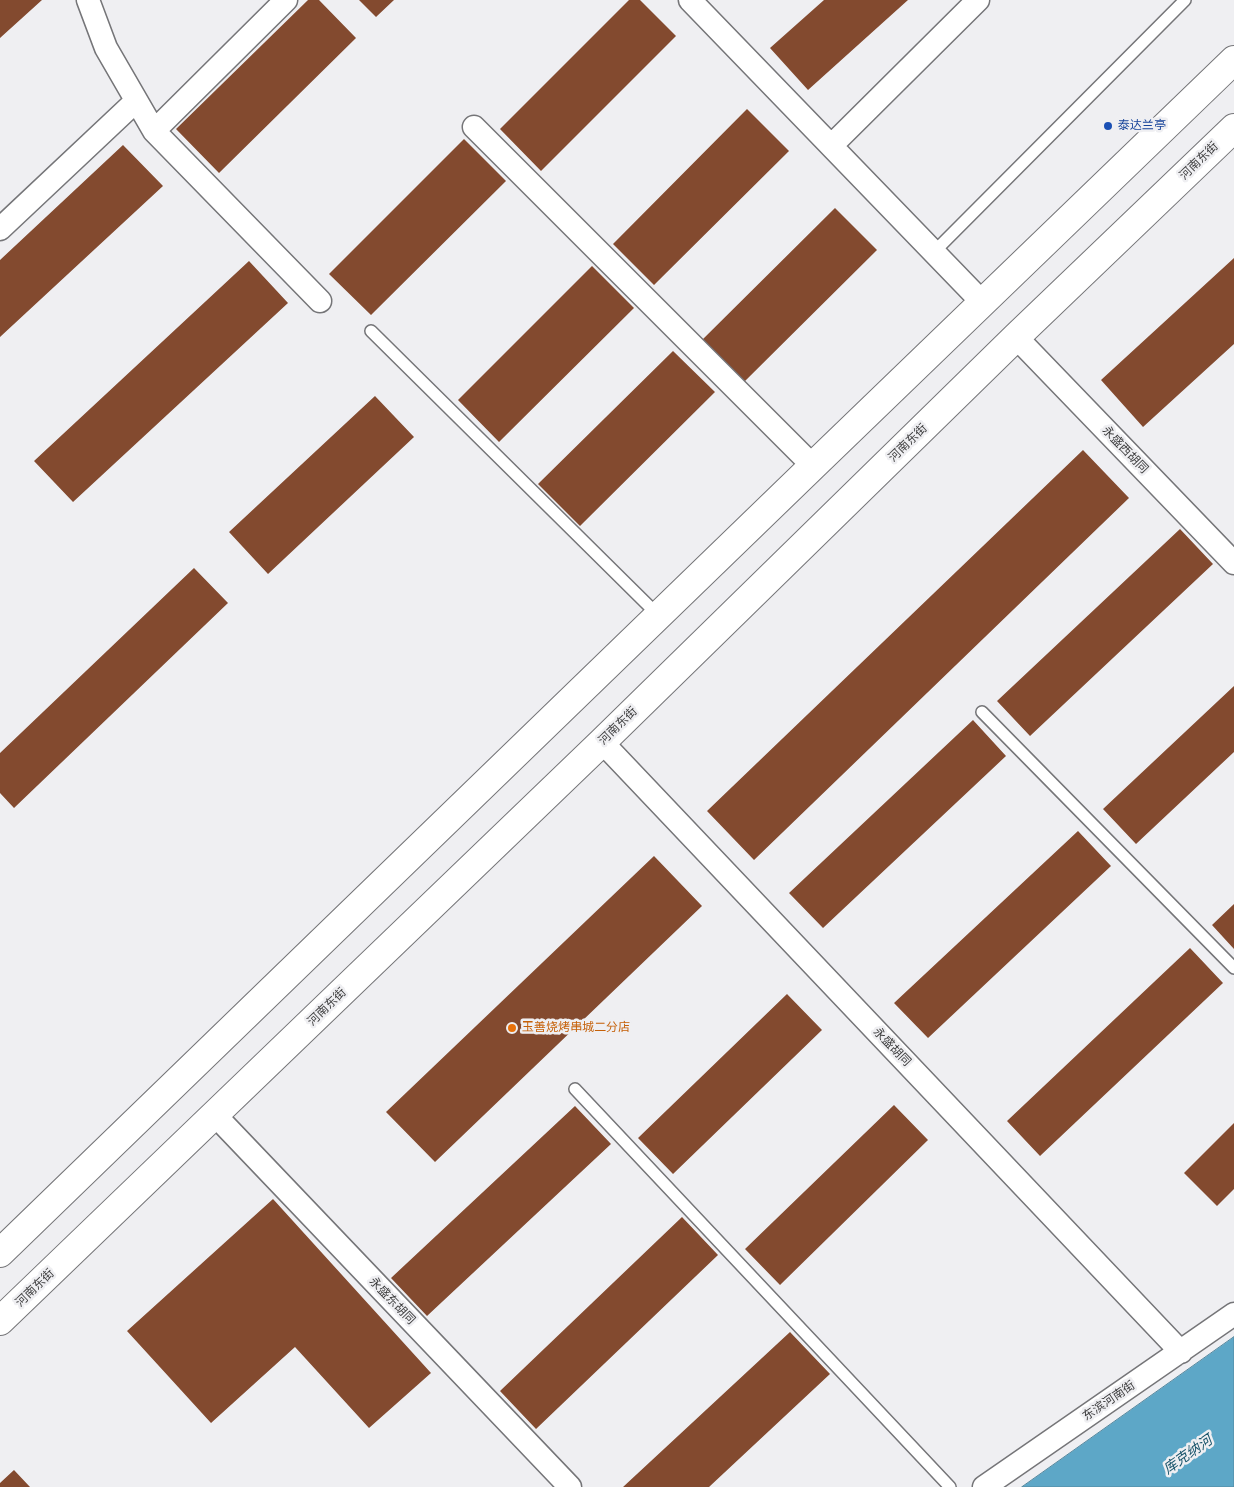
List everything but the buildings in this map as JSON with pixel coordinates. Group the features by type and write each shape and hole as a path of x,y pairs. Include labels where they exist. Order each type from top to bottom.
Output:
{"main road":[{"path":"0,1253 1234,60"},
{"name":"河南东街","path":"0,1321 602,742 1016,337 1234,128"}],"street":[{"path":"88,0 106,48 154,131 320,301"},
{"path":"154,131 286,0"},
{"path":"690,0 982,302"},
{"path":"831,146 978,0"},
{"path":"0,229 136,101"},
{"path":"474,127 813,466"},
{"name":"永盛西胡同","path":"1016,337 1234,563"},
{"name":"永盛胡同","path":"602,742 1181,1352"},
{"name":"永盛东胡同","path":"215,1115 570,1487"},
{"name":"东滨河南街","path":"984,1487 1234,1314"}],"lane":[{"path":"934,252 1185,0"},
{"path":"371,331 658,616"},
{"path":"982,712 1234,968"},
{"path":"575,1089 950,1487"}],"water":[{"name":"库克纳河","path":"1234,1337 1234,1487 1022,1487"}],"place":[{"name":"泰达兰亭","path":"1108,126"},
{"name":"玉善烧烤串城二分店","path":"512,1028"}]}
